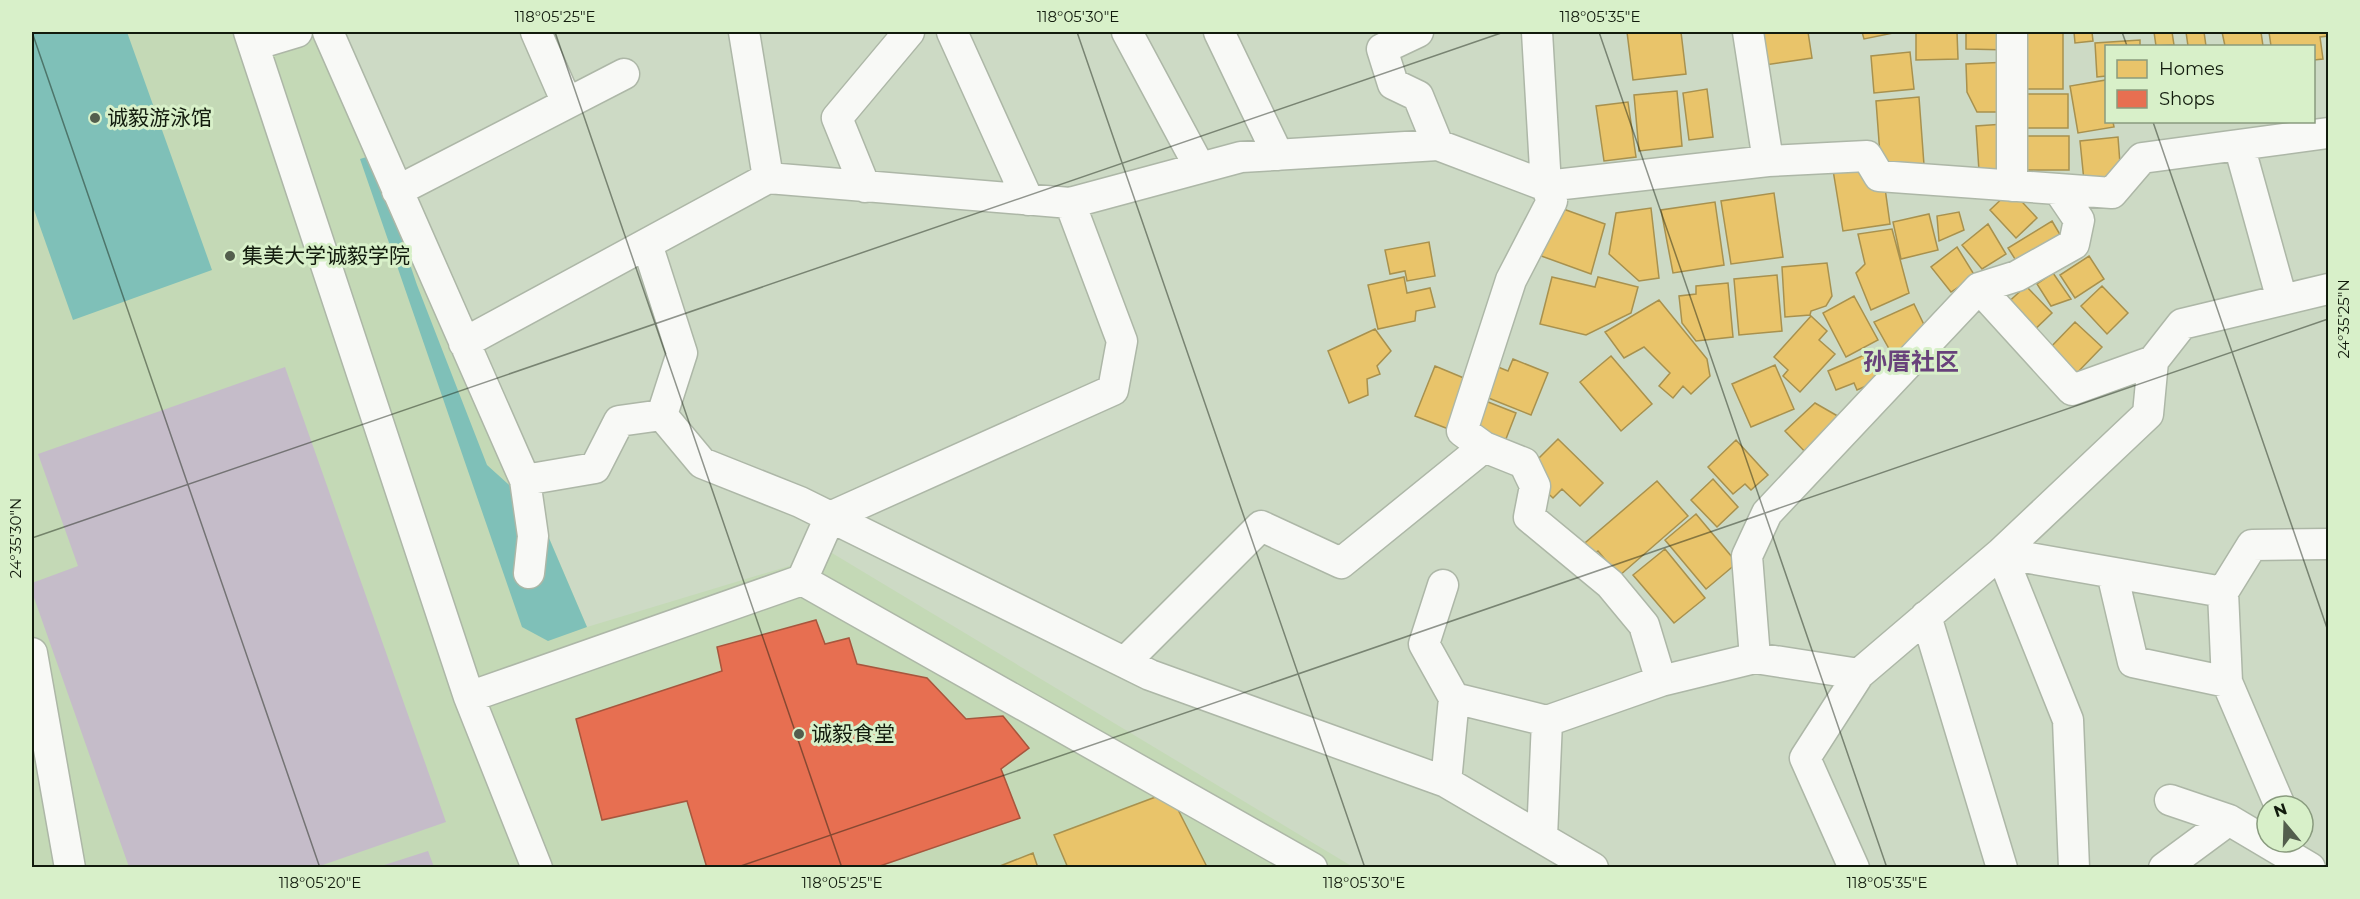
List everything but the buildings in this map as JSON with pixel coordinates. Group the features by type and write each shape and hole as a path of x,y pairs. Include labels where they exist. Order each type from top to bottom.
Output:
{"street":[{"path":"297,32 251,38 469,697 537,867"},
{"path":"328,32 525,480 533,536 529,573"},
{"path":"536,32 567,103"},
{"path":"744,32 768,178"},
{"path":"865,187 837,118 909,32"},
{"path":"952,32 1028,200"},
{"path":"1127,32 1200,168"},
{"path":"1219,32 1278,155"},
{"path":"1418,32 1382,49 1393,84 1418,96 1438,145"},
{"path":"1537,32 1546,186 1552,201 1511,280 1462,431 1484,447 1524,463 1535,486 1529,517 1610,584 1644,625 1661,681"},
{"path":"1748,32 1768,161"},
{"path":"2012,32 2012,186"},
{"path":"397,191 624,74"},
{"path":"464,343 768,178 1070,203 1241,157 1438,145 1546,186 1768,161 1867,156 1879,176 2112,193 2142,158 2328,133"},
{"path":"2240,145 2282,300"},
{"path":"1755,658 1747,556 1767,513 1979,288 2017,276 2074,244 2079,220 2058,189"},
{"path":"469,697 802,580 830,517 1113,390 1122,341 1070,203"},
{"path":"647,244 682,353 662,415"},
{"path":"1979,288 2072,390 2153,361 2182,324 2328,289"},
{"path":"1854,867 1805,758 1859,674 2001,553 2148,414 2153,361"},
{"path":"662,415 702,463 800,502 1150,675 1446,782 1593,867"},
{"path":"525,480 595,468 619,421 662,415"},
{"path":"1125,662 1261,526 1341,563 1484,447"},
{"path":"2275,794 2227,682 2223,592 2252,545 2328,544"},
{"path":"2001,553 2223,592"},
{"path":"2001,553 2068,720 2074,867"},
{"path":"2112,573 2133,662 2227,682"},
{"path":"802,580 1312,867"},
{"path":"1443,585 1424,644 1454,698 1446,782"},
{"path":"1926,616 2002,867"},
{"path":"32,653 70,867"},
{"path":"1454,698 1547,721 1661,681 1755,658 1859,674"},
{"path":"1542,837 1547,721"},
{"path":"2170,800 2229,820 2304,858"},
{"path":"2164,867 2229,820"}],"shaded area":[{"name":"集美大学诚毅学院","path":"32,32 334,32 587,627 832,553 1353,867 32,867"},
{"path":"285,367 446,822 317,867 129,867 32,592 32,583 78,566 38,454"},
{"path":"428,851 434,867 378,867"}],"water":[{"name":"诚毅游泳馆","path":"32,32 127,32 212,270 73,320 32,204"},
{"path":"373,155 417,285 487,465 537,510 587,627 548,641 522,627 360,159"}],"place":[{"name":"诚毅游泳馆","path":"95,118"},
{"name":"集美大学诚毅学院","path":"230,256"},
{"name":"诚毅食堂","path":"799,734"}],"district":[{"name":"孙厝社区","path":"1911,362"}]}
